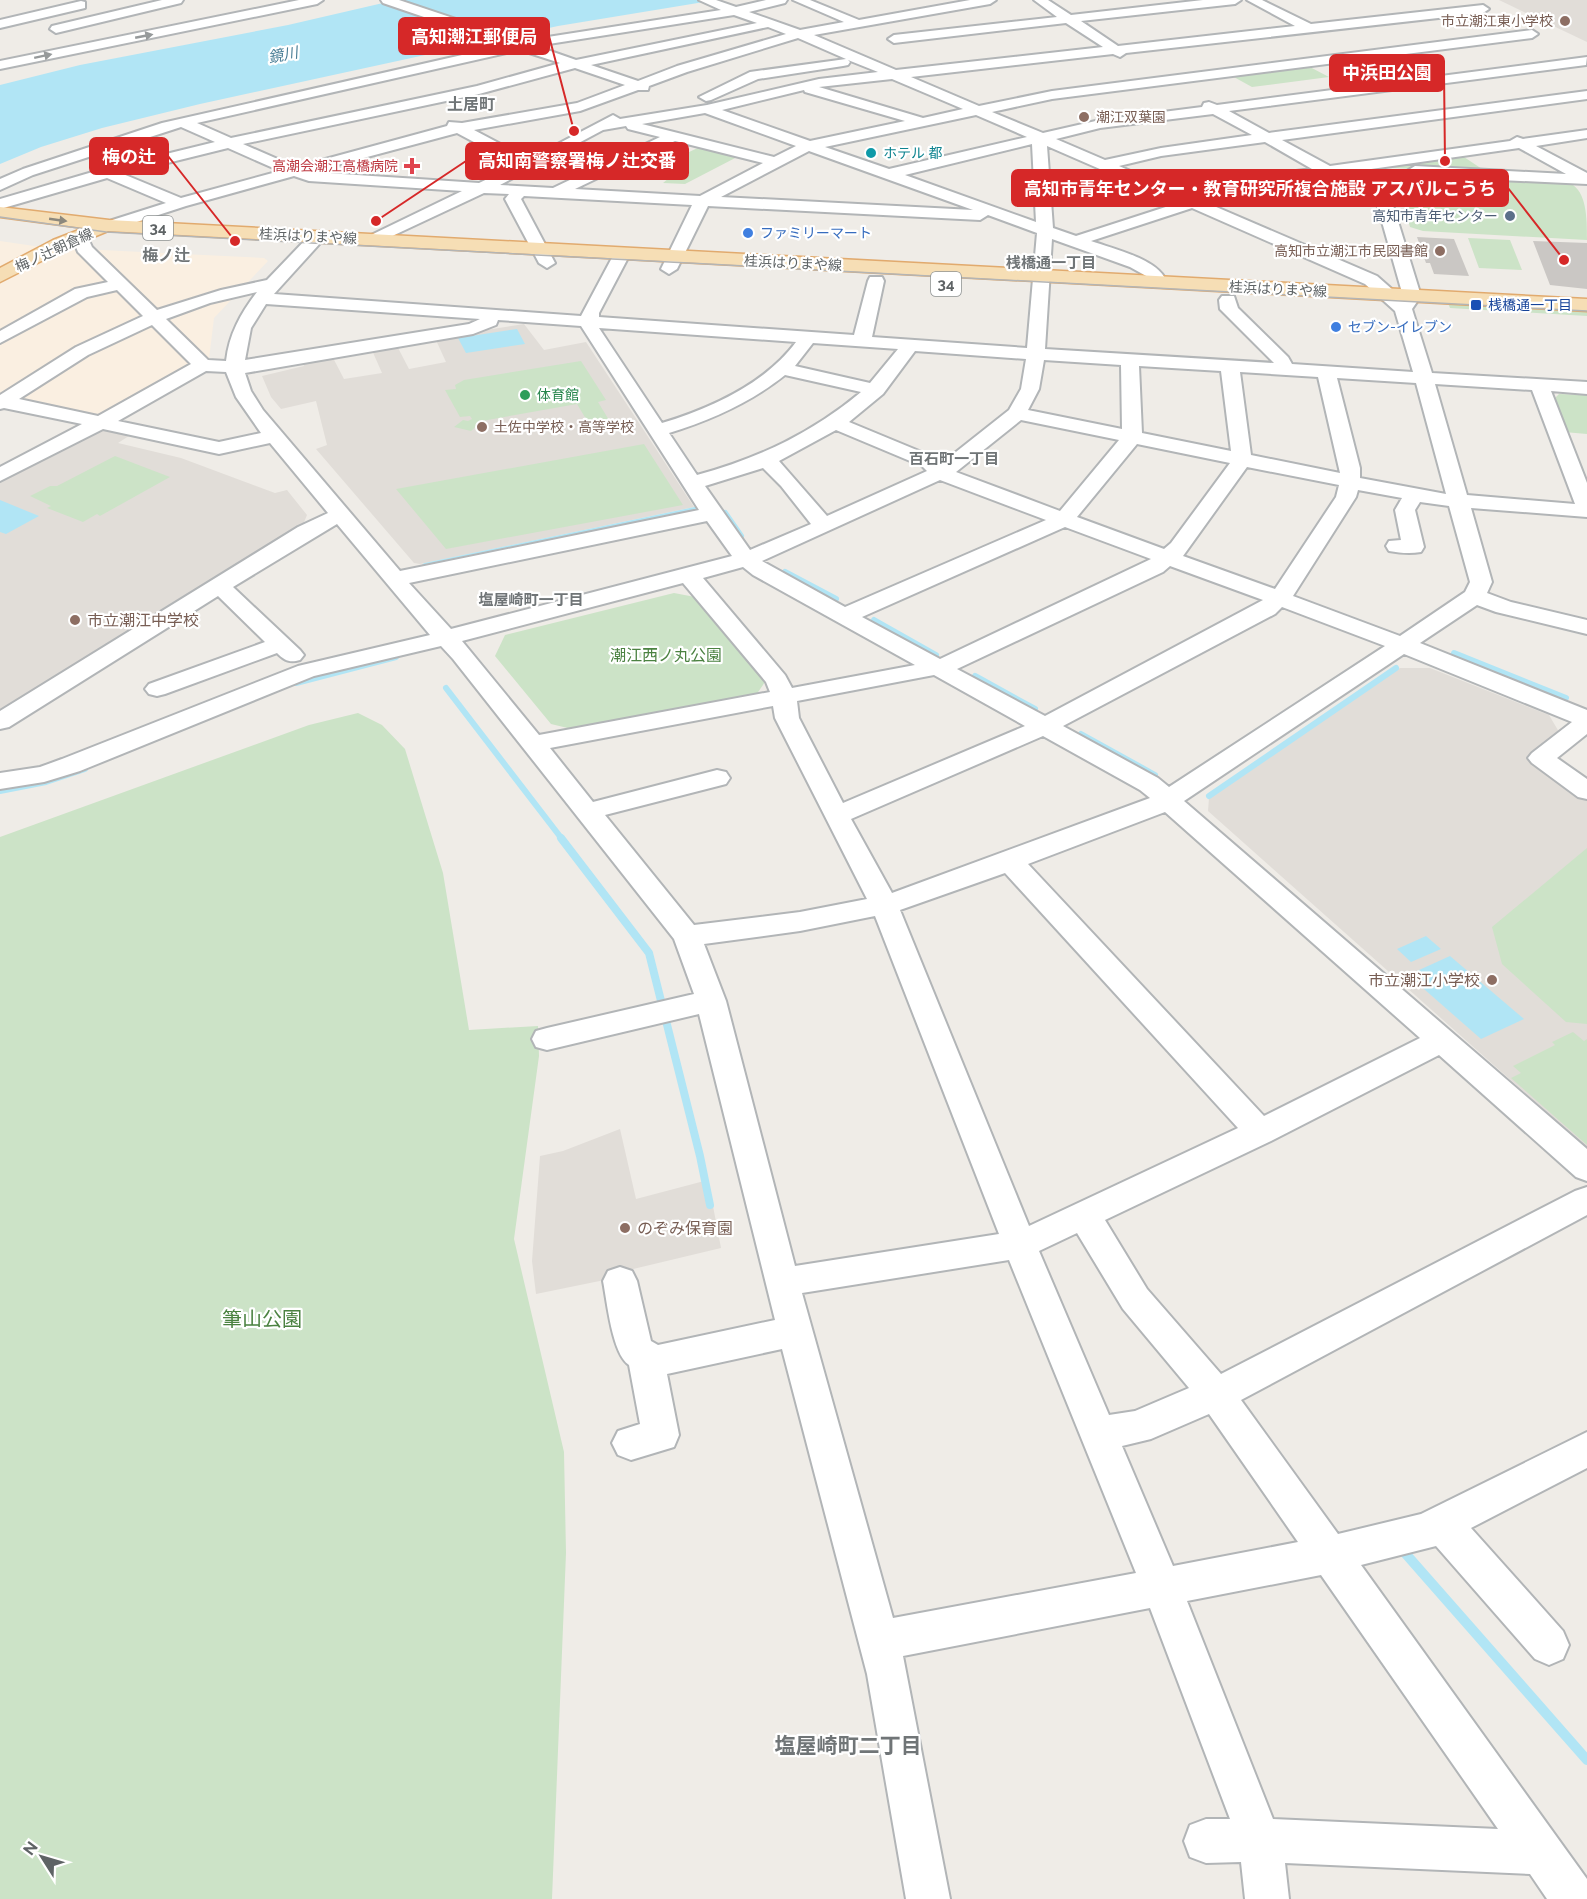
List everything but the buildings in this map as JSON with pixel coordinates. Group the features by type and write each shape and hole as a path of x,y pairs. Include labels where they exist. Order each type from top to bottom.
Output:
{"main road":[{"name":"桂浜はりまや線","path":"0,212 109,226 311,244 373,240 544,256"},
{"name":"梅ノ辻朝倉線","path":"0,276 60,244 109,226"},
{"name":"桂浜はりまや線","path":"0,228 80,237 311,244 1041,283 1228,300 1401,300 1587,305"},
{"name":"桂浜はりまや線","path":"672,263 876,281 1158,283 1401,300 1587,319"}],"street":[{"path":"135,0 194,22"},
{"path":"56,29 177,0"},
{"path":"0,65 175,15 255,0"},
{"path":"17,51 317,0"},
{"path":"373,240 476,188 529,165 659,93 586,64 387,0"},
{"path":"705,0 800,34 894,74 974,111 1371,280 1401,300"},
{"path":"0,184 182,122 519,44 741,11 781,0"},
{"path":"798,0 921,50"},
{"path":"109,226 293,171 458,128 580,107 678,71 800,34 970,1 990,0"},
{"path":"687,936 821,918 885,906 1010,861 1169,799 1475,596 1481,582 1401,300 1384,202 1162,81 1040,0"},
{"path":"1098,0 1117,12"},
{"path":"894,39 1235,0"},
{"path":"1253,0 1483,122"},
{"path":"615,117 706,109 808,86 894,74 1488,11 1466,0"},
{"path":"0,24 90,3"},
{"path":"826,11 847,6"},
{"path":"1171,7 1190,18"},
{"path":"1257,17 1302,12"},
{"path":"26,18 86,41 106,52"},
{"path":"0,204 107,173 228,143 773,24"},
{"path":"1512,24 1547,41"},
{"path":"629,28 707,62"},
{"path":"1069,38 1113,33"},
{"path":"672,263 702,201 807,146 1052,95 1532,34"},
{"path":"1566,51 1586,61"},
{"path":"474,56 517,79"},
{"path":"893,58 754,75 685,102 807,146 888,181 916,184 1136,263 1156,275 1158,283"},
{"path":"888,181 1039,138 1100,124 1586,61"},
{"path":"586,64 754,75 808,86 921,122"},
{"path":"368,80 529,165"},
{"path":"479,90 537,126 484,141"},
{"path":"1103,165 1161,153 1587,95"},
{"path":"580,107 674,136 776,162"},
{"path":"182,122 309,176 520,191 972,216 994,213"},
{"path":"1502,133 1587,179"},
{"path":"1077,241 1248,184 1587,134"},
{"path":"555,193 674,136"},
{"path":"0,781 44,774 71,765 306,671 446,638 689,576 746,559 941,472 968,454 1017,413 1030,389 1036,354 1045,230 1039,138"},
{"path":"363,140 380,148"},
{"path":"266,159 288,153"},
{"path":"71,158 180,203"},
{"path":"148,163 173,176"},
{"path":"1350,168 1587,179"},
{"path":"916,184 948,178"},
{"path":"520,191 513,199 544,256"},
{"path":"80,237 84,249 203,365"},
{"path":"311,244 267,291 248,317 239,335 235,367 244,396 274,436 461,654 687,936 711,1001 782,1282 879,1641 928,1899"},
{"path":"619,260 590,313 588,322 590,329 746,559 761,570 936,668 1149,784 1169,799 1587,1168"},
{"path":"862,341 876,281"},
{"path":"0,338 81,293 122,284"},
{"path":"1,402 93,345 153,316 234,291 267,291 502,315 808,338 1587,388"},
{"path":"1228,300 1229,309 1282,361 1285,369"},
{"path":"0,475 100,423 203,365 235,367 474,329 502,315"},
{"path":"0,325 21,327"},
{"path":"658,430 714,411 743,395 781,369 800,351 808,338"},
{"path":"693,483 726,475 765,460 809,439 835,423 876,390 896,369 910,345"},
{"path":"845,617 866,605 1064,520 1132,437 1130,360"},
{"path":"532,744 936,668 962,659 1155,567 1179,548 1242,460 1230,366"},
{"path":"781,369 876,390"},
{"path":"836,816 1045,726 1268,609 1280,599 1346,496 1350,482 1350,468 1326,371"},
{"path":"1017,413 1459,503 1587,510 1539,385"},
{"path":"1,402 219,448 274,436"},
{"path":"835,423 929,462 958,481 1401,644 1587,720 1541,758 1587,791"},
{"path":"765,460 775,466 810,512 824,525"},
{"path":"1397,546 1413,547 1405,510 1413,495"},
{"path":"395,579 713,513"},
{"path":"0,722 306,532 341,514"},
{"path":"689,576 777,680 784,698 786,718 885,906 1020,1245 1161,1585 1260,1840 1267,1899"},
{"path":"220,586 306,671"},
{"path":"1475,596 1504,607 1587,627"},
{"path":"157,689 280,644"},
{"path":"586,812 717,778"},
{"path":"1010,861 1260,1132"},
{"path":"547,1039 677,1006 711,1001"},
{"path":"782,1282 1020,1245 1260,1132 1443,1040"},
{"path":"1097,1434 1138,1427 1216,1394 1587,1200"},
{"path":"1084,1215 1135,1299 1216,1394 1332,1554 1575,1899"},
{"path":"620,1281 635,1350 645,1356 661,1436 631,1443"},
{"path":"646,1363 796,1331"},
{"path":"879,1641 1161,1585 1332,1554 1427,1531 1587,1449"},
{"path":"1442,1524 1549,1645"},
{"path":"1206,1841 1260,1840 1542,1853"}],"shaded area":[{"name":"市立潮江東小学校","path":"1499,0 1587,0 1587,42"},
{"path":"0,241 41,247 264,258 268,261 214,318 209,359 85,426 0,408"},
{"name":"土佐中学校・高等学校","path":"524,324 544,350 586,342 694,507 420,564 414,563 316,449 327,445 316,401 281,409 271,397 262,376 304,366 301,359 331,354 344,379 382,373 371,348 396,344 409,369 446,362 435,338"},
{"name":"市立潮江中学校","path":"116,430 132,434 118,443 181,458 275,493 287,490 307,515 302,527 0,714 0,481 94,432"},
{"name":"市立潮江小学校","path":"1400,668 1430,668 1549,715 1559,732 1527,756 1587,799 1587,1148 1208,811 1209,798"},
{"name":"のぞみ保育園","path":"620,1129 636,1199 708,1180 721,1248 629,1270 629,1275 536,1294 532,1261 540,1156 563,1151"}],"green space":[{"path":"1308,66 1329,77 1252,87 1232,76"},
{"path":"702,146 739,156 685,184 663,183 669,178 646,172"},
{"path":"1461,155 1488,173 1379,167"},
{"path":"1406,175 1570,183 1576,187 1583,199 1587,240 1423,231 1410,227 1396,178"},
{"path":"1468,238 1510,240 1522,270 1479,268"},
{"path":"1448,303 1587,310 1587,316 1450,308"},
{"name":"体育館","path":"581,361 606,400 598,402 609,420 589,424 577,404 482,421 471,431 454,427 463,420 472,419 470,416 460,417 445,390 456,389 455,385 464,380"},
{"path":"1559,394 1587,395 1587,434 1564,432 1553,400"},
{"path":"644,444 683,505 446,549 396,489"},
{"path":"115,456 170,477 100,516 97,514 83,522 47,508 51,506 30,496 50,486 57,486"},
{"name":"潮江西ノ丸公園","path":"674,593 695,597 765,682 754,698 576,730 551,724 495,656 505,635"},
{"name":"筆山公園","path":"358,713 382,725 405,749 443,873 469,1030 538,1026 539,1056 514,1239 564,1452 566,1553 552,1899 0,1899 0,837 309,725"},
{"path":"1587,848 1587,1024 1566,1022 1502,964 1492,927"},
{"path":"1573,1032 1584,1041 1587,1039 1587,1145 1511,1078 1521,1073 1513,1066 1555,1045 1552,1042"}],"water":[{"name":"鏡川","path":"396,0 716,0 558,26 200,104 102,128 41,147 0,164 0,85 80,65 288,25"},
{"path":"517,329 525,344 466,353 458,338"},
{"path":"0,500 39,516 6,534 0,532"},
{"path":"1426,936 1441,949 1411,962 1397,949"},
{"path":"1450,956 1524,1019 1481,1039 1408,975"}],"waterway":[{"path":"425,566 695,510"},
{"path":"725,513 741,536"},
{"path":"785,572 836,599"},
{"path":"874,620 936,655"},
{"path":"1454,653 1566,698"},
{"path":"296,683 396,657"},
{"path":"1209,796 1396,668"},
{"path":"975,676 1035,709"},
{"path":"446,688 562,839"},
{"path":"1081,734 1155,775"},
{"path":"0,791 46,782 85,769"},
{"path":"561,838 649,953 700,1156 710,1205"},
{"path":"1405,1553 1587,1760"}],"tram line":[{"path":"0,217 106,232 1587,311"}],"place":[{"name":"市立潮江東小学校","path":"1565,21"},
{"name":"潮江双葉園","path":"1084,117"},
{"name":"高知潮江郵便局","path":"574,131"},
{"name":"ホテル 都","path":"871,153"},
{"name":"中浜田公園","path":"1445,161"},
{"name":"高潮会潮江高橋病院","path":"412,166"},
{"name":"高知市青年センター","path":"1510,216"},
{"name":"高知南警察署梅ノ辻交番","path":"376,221"},
{"name":"ファミリーマート","path":"748,233"},
{"name":"梅の辻","path":"235,241"},
{"name":"高知市立潮江市民図書館","path":"1440,251"},
{"name":"高知市青年センター・教育研究所複合施設 アスパルこうち","path":"1564,260"},
{"name":"桟橋通一丁目","path":"1476,305"},
{"name":"セブン-イレブン","path":"1336,327"},
{"name":"体育館","path":"525,395"},
{"name":"土佐中学校・高等学校","path":"482,427"},
{"name":"市立潮江中学校","path":"75,620"},
{"name":"市立潮江小学校","path":"1492,980"},
{"name":"のぞみ保育園","path":"625,1228"}],"district":[{"name":"土居町","path":"471,104"},
{"name":"梅ノ辻","path":"166,255"},
{"name":"桟橋通一丁目","path":"1051,263"},
{"name":"百石町一丁目","path":"954,459"},
{"name":"塩屋崎町一丁目","path":"531,600"},
{"name":"塩屋崎町二丁目","path":"848,1746"}]}
